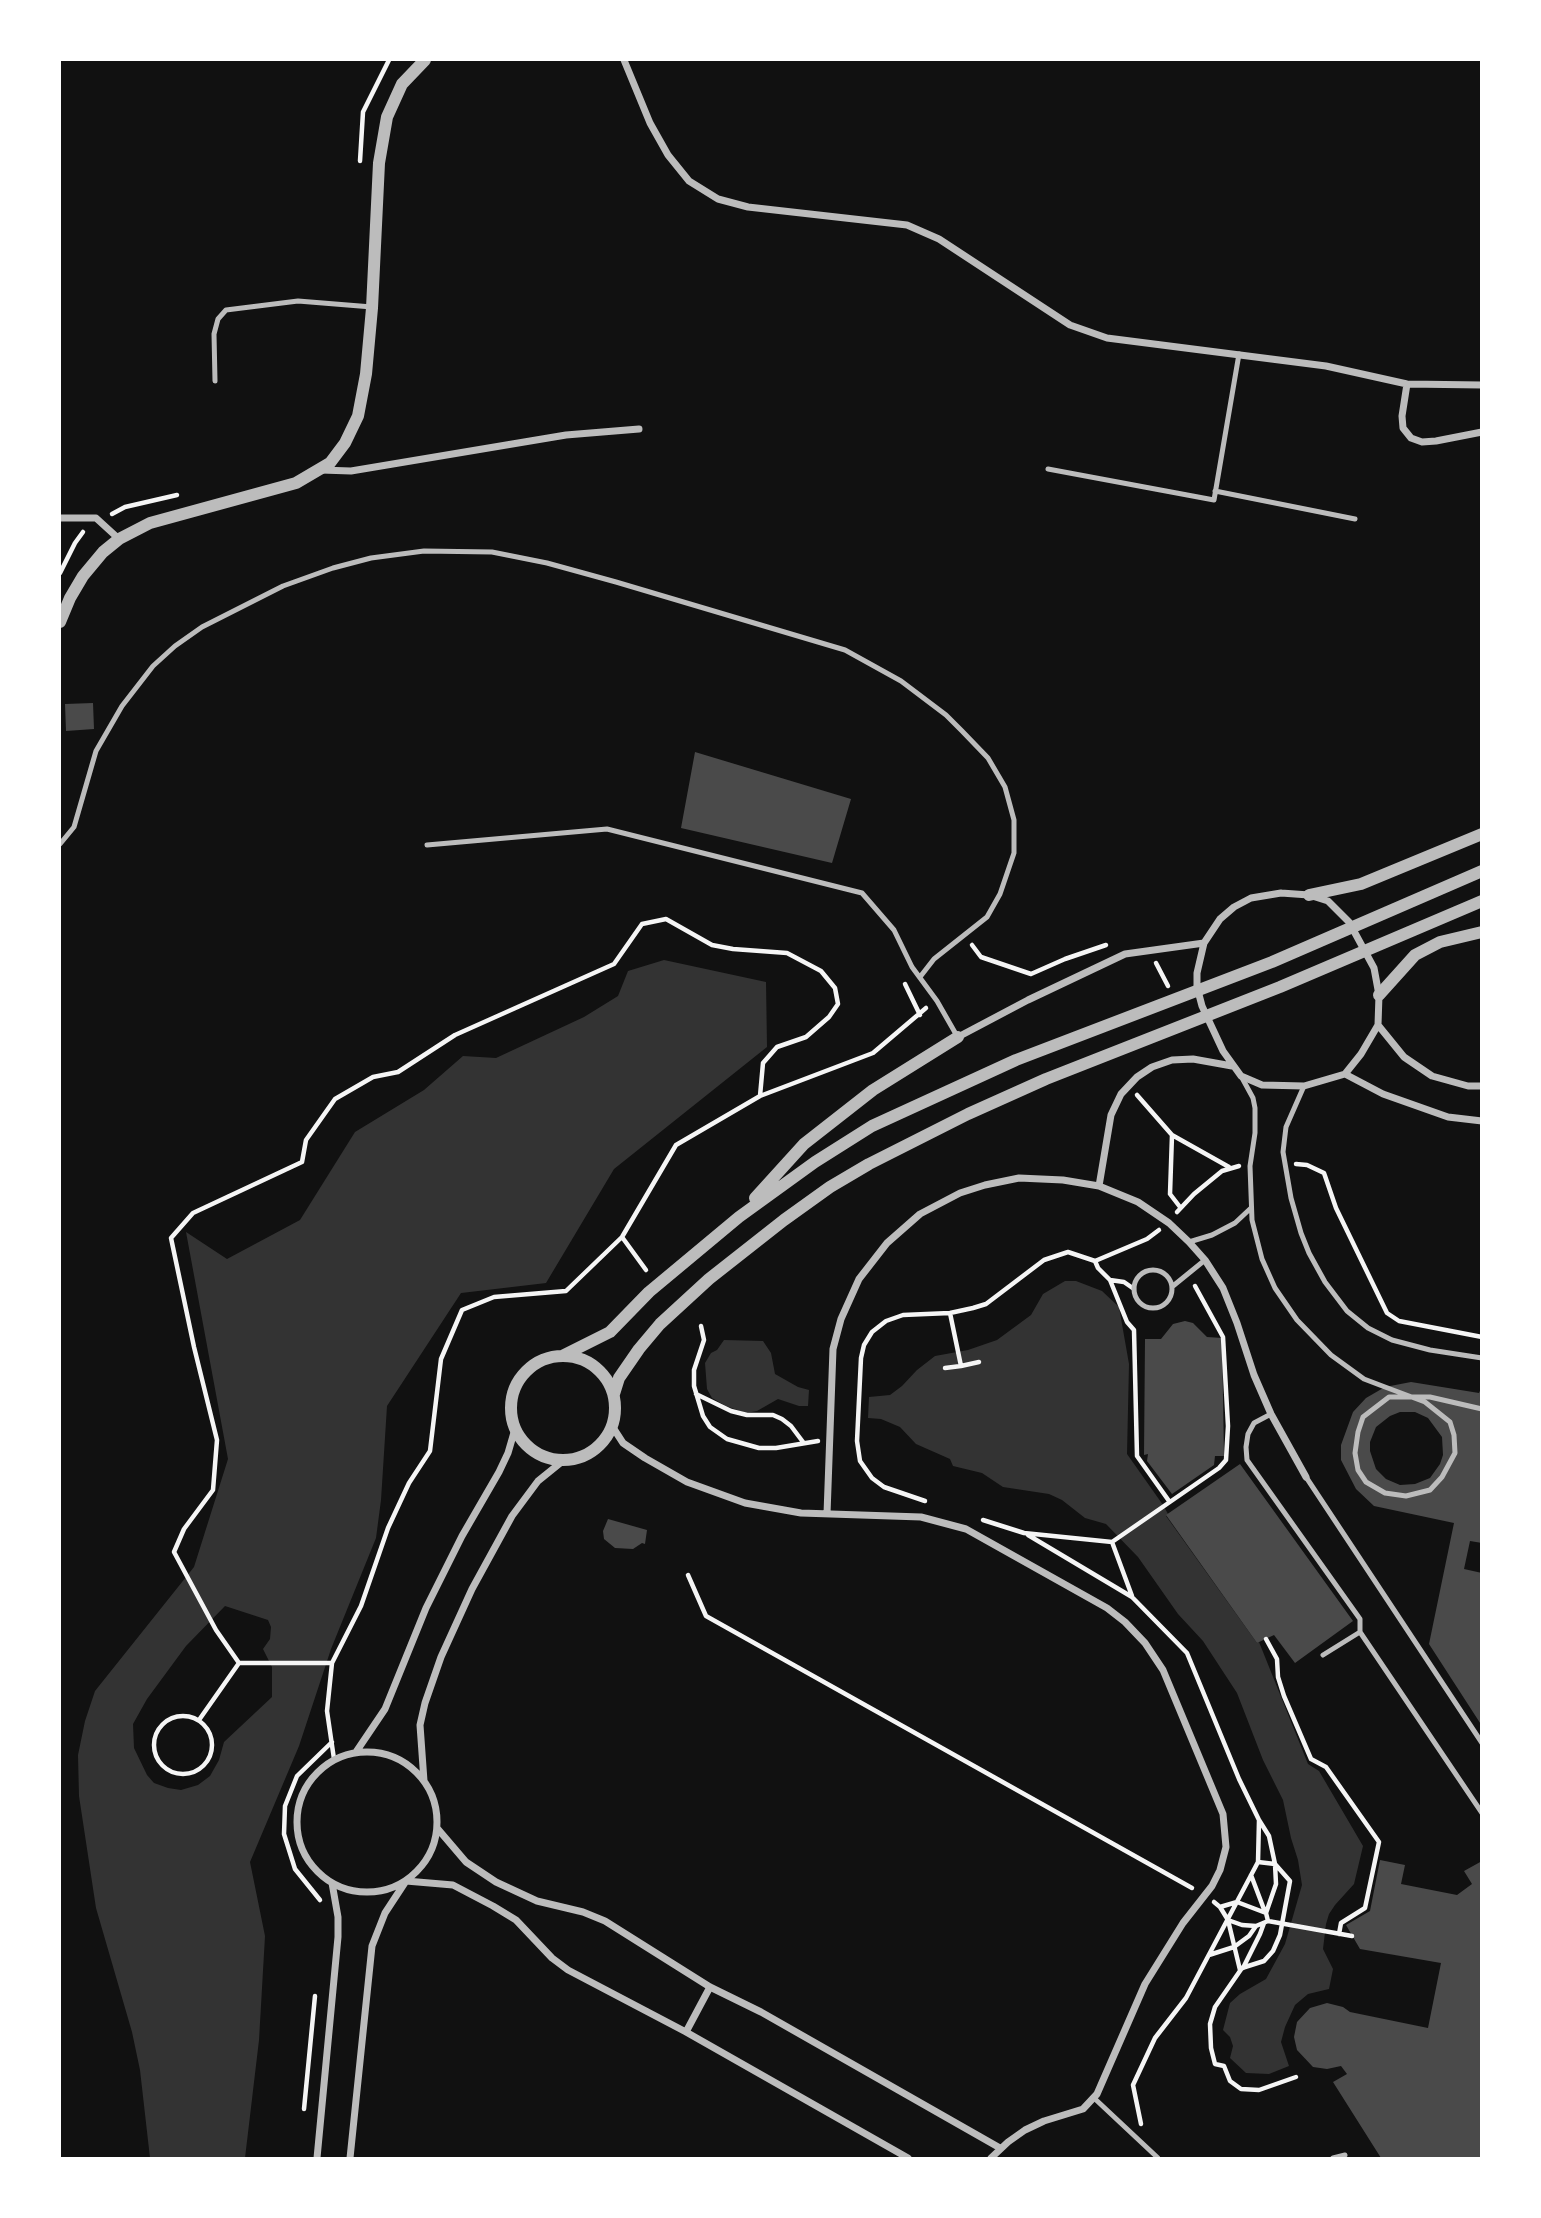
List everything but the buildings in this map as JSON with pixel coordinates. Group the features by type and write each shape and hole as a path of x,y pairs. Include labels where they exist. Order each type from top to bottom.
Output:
{"street":[{"path":"60,622 83,576 119,539 150,523 296,483 321,470 341,449 358,416 366,374 379,163 387,117 402,84 425,60"},
{"path":"624,60 650,122 668,155 689,181 718,199 748,207 907,225 939,239 1070,325 1107,338 1326,366 1407,384 1482,385"},
{"path":"1407,384 1402,416 1403,428 1411,438 1422,442 1436,441 1482,432"},
{"path":"321,470 351,471 566,435 639,429"},
{"path":"60,518 96,518 119,539"},
{"path":"1309,895 1361,884 1482,834"},
{"path":"1482,871 1272,962 1016,1060 872,1126 815,1162 739,1217 649,1292 610,1332 562,1356 539,1362 522,1376 516,1385 510,1407 515,1429 530,1449 540,1455 564,1460 579,1458 593,1451 604,1440 612,1426 615,1413 614,1394 619,1378 660,1324 709,1279 784,1220 830,1187 869,1164 968,1114 1046,1079 1280,986 1482,901"},
{"path":"1271,893 1309,895 1328,901 1349,922 1374,968 1380,995 1378,1025 1345,1074 1304,1086 1262,1085 1241,1076 1223,1051 1198,996 1197,973 1205,943 1220,919 1242,903 1271,893"},
{"path":"1380,995 1415,955 1440,942 1482,932"},
{"path":"739,1217 804,1144 873,1090 958,1037 1125,954 1205,943"},
{"path":"1378,1025 1404,1057 1432,1076 1468,1086 1482,1086"},
{"path":"1099,1186 1111,1115 1128,1084 1143,1072 1172,1060 1193,1059 1233,1066"},
{"path":"1345,1074 1382,1094 1448,1117 1482,1121"},
{"path":"827,1514 833,1359 838,1328 859,1279 896,1234 944,1199 985,1185 1032,1178 1099,1186 1138,1202 1169,1223 1189,1242 1205,1260 1223,1288 1271,1414 1306,1478"},
{"path":"562,1356 574,1357 596,1368 605,1377 614,1394"},
{"path":"612,1426 623,1443 645,1458 705,1489 764,1508 801,1513 920,1517 966,1529 1107,1608 1151,1650 1163,1670 1223,1814 1225,1852 1216,1880 1183,1923 1145,1984 1104,2082 1094,2098 1083,2109 1025,2130 991,2158"},
{"path":"356,1752 385,1709 426,1608 462,1536 499,1472 515,1429"},
{"path":"424,1781 420,1725 441,1657 472,1589 506,1525 538,1480 564,1460"},
{"path":"349,2158 372,1946 385,1913 406,1881 428,1858 437,1828 437,1811 424,1781 411,1767 394,1757 376,1752 356,1752 334,1759 319,1770 307,1785 299,1802 296,1821 298,1839 317,1872 350,1891 388,1889 406,1881 453,1885 516,1920 552,1958 568,1970 685,2032 908,2158"},
{"path":"437,1828 466,1862 496,1882 537,1901 583,1912 606,1922 710,1987 773,2019 1000,2148"},
{"path":"317,2158 338,1937 338,1917 332,1883"},
{"path":"685,2032 710,1987"}],"lane":[{"path":"215,381 214,334 218,319 226,310 298,301 372,307"},
{"path":"1048,469 1214,500 1239,355"},
{"path":"1215,491 1355,519"},
{"path":"60,844 74,827 96,751 113,720 136,685 153,666 188,636 265,593 333,568 405,552 486,552 547,563 816,641 858,656 918,692 946,715 988,758 1005,787 1013,814 1014,848 1005,882 987,917 934,960 920,977"},
{"path":"427,845 607,829 862,893 894,930 912,967 937,1001 958,1037"},
{"path":"1241,1076 1253,1098 1255,1108 1255,1133 1250,1166 1251,1208 1258,1247 1270,1278 1289,1309 1315,1340 1364,1379 1425,1402 1450,1422 1455,1453 1442,1477 1430,1490 1406,1496 1385,1493 1366,1482 1358,1470 1355,1453 1363,1417 1388,1397 1430,1397 1482,1409"},
{"path":"1304,1086 1286,1127 1283,1146 1291,1198 1309,1253 1325,1282 1347,1311 1368,1328 1392,1340 1430,1350 1482,1358"},
{"path":"1189,1242 1212,1235 1235,1223 1251,1208"},
{"path":"1172,1286 1205,1260"},
{"path":"1149,1270 1161,1271 1167,1275 1172,1286 1171,1298 1167,1303 1155,1308 1149,1308 1138,1301 1134,1289 1138,1277 1149,1270"},
{"path":"1271,1414 1254,1423 1248,1434 1247,1460 1360,1619 1360,1632 1482,1813"},
{"path":"1306,1478 1482,1743"},
{"path":"1323,1655 1360,1632"},
{"path":"1094,2098 1158,2158"},
{"path":"1333,2158 1345,2155"}],"path":[{"path":"360,164 363,112 389,60"},
{"path":"60,573 78,538 101,520 125,507 186,493"},
{"path":"239,1663 216,1630 174,1552 184,1529 213,1490 217,1440 171,1238 192,1213 302,1162 306,1140 335,1100 373,1077 398,1072 455,1035 614,964 642,924 666,919 712,945 787,953 821,971 835,988 838,1004 829,1017 806,1037 777,1047 763,1063 760,1096"},
{"path":"966,936 981,957 1028,974 1090,950 1115,944"},
{"path":"1152,950 1168,988"},
{"path":"334,1759 327,1710 332,1663 361,1606 388,1528 408,1483 430,1451 441,1359 462,1310 494,1297 566,1291 622,1237 676,1145 760,1096 873,1052 920,1015 903,981"},
{"path":"1128,1084 1172,1135 1231,1167"},
{"path":"1172,1135 1171,1195 1180,1207"},
{"path":"1286,1163 1307,1166 1324,1173 1336,1208 1387,1313 1399,1321 1482,1337"},
{"path":"1095,1261 1147,1239 1169,1223 1180,1207 1222,1171 1231,1167 1250,1166"},
{"path":"622,1237 646,1270"},
{"path":"927,1502 884,1487 861,1465 857,1441 861,1359 864,1345 870,1335 889,1319 910,1314 950,1313 986,1304 1036,1264 1058,1254 1078,1254 1095,1261 1110,1280 1127,1322 1134,1330 1137,1456 1169,1502"},
{"path":"975,1518 1024,1533 1112,1542 1219,1468 1226,1460 1228,1426 1223,1338 1188,1273"},
{"path":"1110,1280 1124,1282 1134,1289"},
{"path":"950,1313 961,1366"},
{"path":"701,1326 704,1340 694,1370 696,1394 703,1416 710,1427 727,1438 759,1448 831,1440"},
{"path":"945,1368 979,1362"},
{"path":"696,1394 731,1412 774,1415 791,1426 803,1442"},
{"path":"1024,1533 1132,1597 1187,1653 1239,1779 1269,1836 1275,1864 1276,1884 1266,1913 1266,1922 1242,1970 1215,2007 1210,2024 1215,2064 1224,2066 1230,2081 1241,2089 1259,2090 1296,2077"},
{"path":"1112,1542 1132,1597"},
{"path":"688,1575 706,1616 1205,1896 1220,1907 1228,1920 1242,1970"},
{"path":"1266,1639 1277,1659 1278,1677 1284,1696 1311,1759 1326,1767 1379,1842 1365,1909 1341,1923 1338,1933"},
{"path":"239,1663 332,1663"},
{"path":"198,1720 239,1663"},
{"path":"190,1717 198,1720 210,1735 210,1754 206,1762 191,1772 181,1773 164,1767 154,1750 157,1731 171,1718 190,1717"},
{"path":"321,1913 321,1900 295,1869 284,1834 285,1805 297,1776 331,1742"},
{"path":"1141,2125 1133,2085 1155,2038 1186,1998 1258,1862 1259,1820"},
{"path":"1242,1970 1264,1961 1273,1951 1280,1935 1290,1881 1275,1864 1258,1862"},
{"path":"1251,1875 1266,1913"},
{"path":"1220,1907 1237,1902 1266,1913"},
{"path":"1228,1920 1242,1925 1256,1926 1266,1922 1352,1936"},
{"path":"1209,1955 1234,1947 1249,1936 1256,1926"},
{"path":"304,2121 310,2032 317,1984"}],"shaded area":[{"path":"664,960 766,982 767,1047 614,1169 546,1283 461,1293 387,1406 376,1538 331,1649 299,1746 250,1862 265,1936 259,2040 245,2158 150,2158 140,2070 132,2032 96,1908 79,1796 78,1755 95,1691 194,1567 228,1459 186,1232 227,1259 300,1220 355,1132 424,1090 463,1056 496,1058 584,1017 618,996 628,971","holes":["225,1606 268,1620 271,1627 270,1639 263,1649 272,1667 272,1697 224,1742 219,1760 210,1776 198,1785 181,1790 154,1783 147,1775 134,1748 133,1724 147,1699 186,1646"]},
{"path":"1065,1281 1076,1281 1102,1291 1119,1307 1129,1364 1127,1454 1163,1505 1168,1514 1166,1516 1257,1643 1259,1642 1308,1764 1319,1771 1363,1846 1354,1884 1335,1905 1326,1924 1323,1949 1333,1969 1329,1989 1308,1994 1295,2005 1281,2042 1289,2066 1269,2074 1246,2073 1230,2058 1233,2046 1230,2037 1223,2030 1230,2003 1266,1979 1285,1944 1302,1885 1283,1800 1263,1760 1237,1693 1203,1641 1178,1614 1138,1557 1106,1524 1085,1518 1062,1500 1049,1494 1003,1487 982,1473 953,1466 950,1459 916,1444 900,1427 881,1419 868,1418 869,1397 890,1395 935,1356 968,1350 997,1340 1031,1315 1043,1294"},
{"path":"724,1340 763,1341 771,1353 775,1374 809,1390 808,1406 778,1399 757,1411 746,1413 712,1398 707,1389 705,1363"}]}
